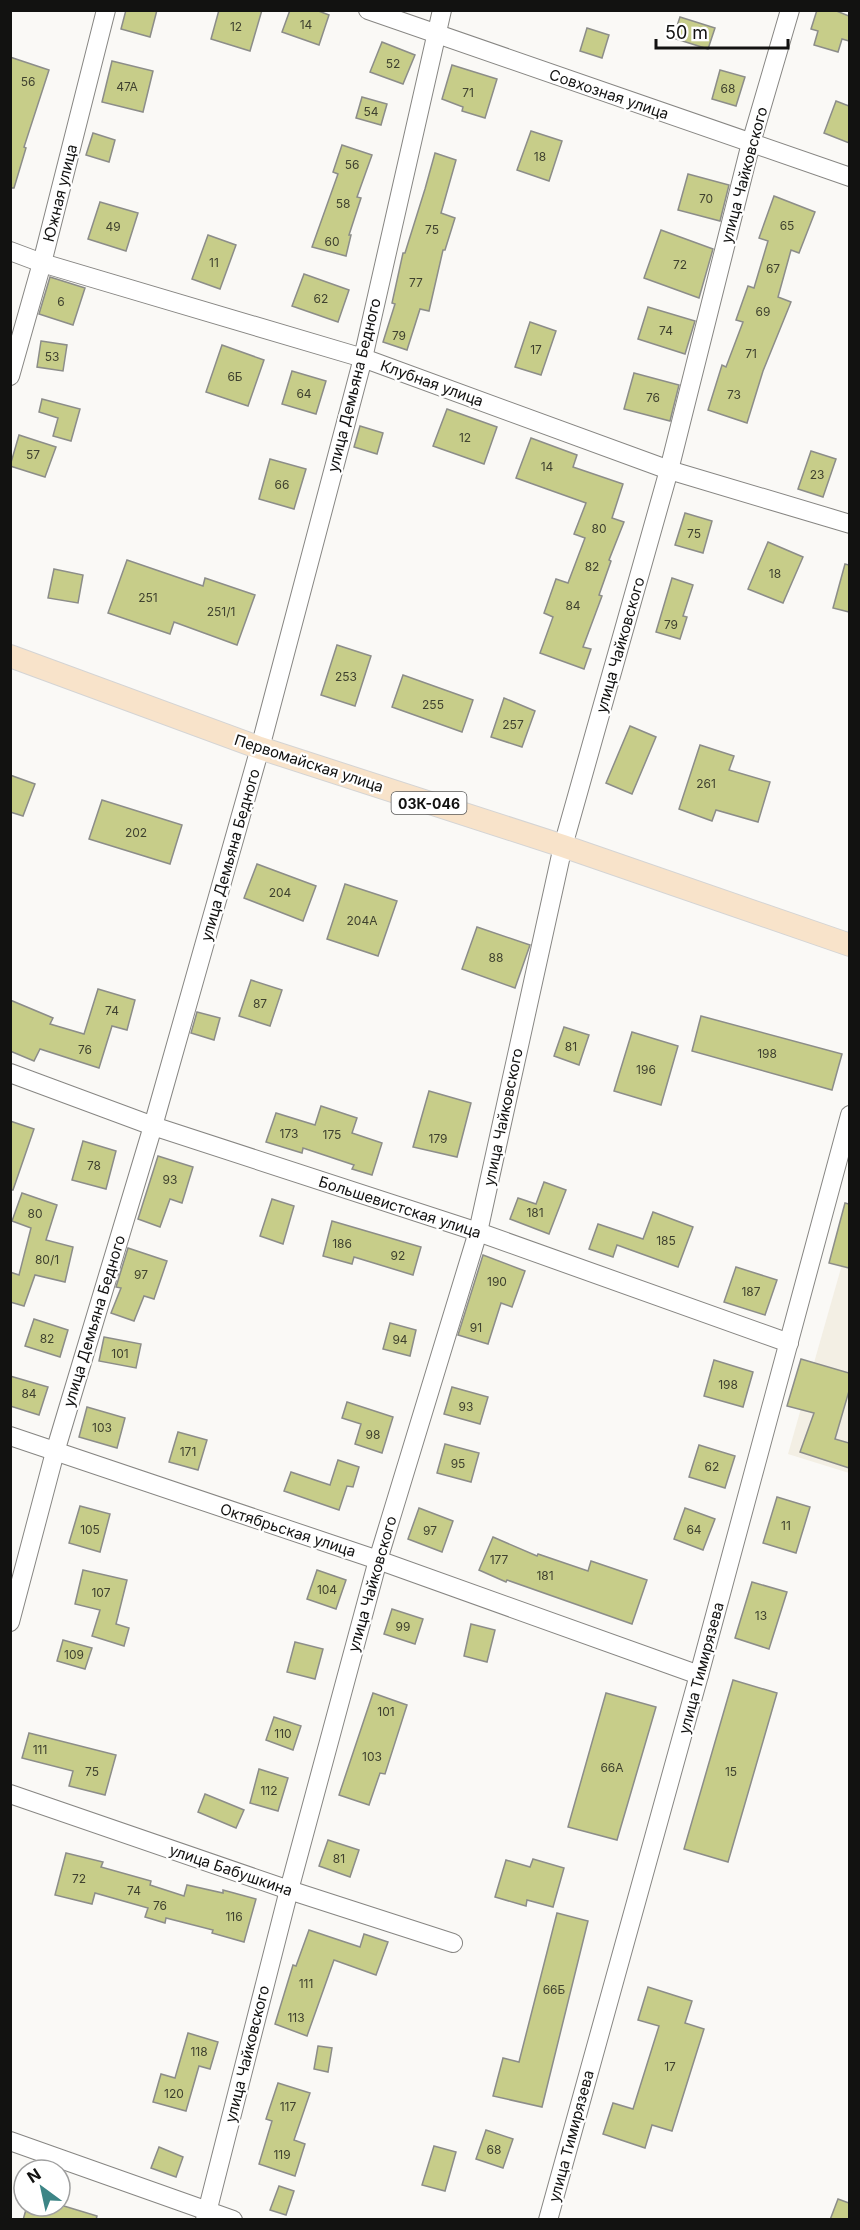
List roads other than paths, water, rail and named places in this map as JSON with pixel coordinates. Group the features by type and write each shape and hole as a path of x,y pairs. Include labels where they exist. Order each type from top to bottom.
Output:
{"main road":[{"name":"Первомайская улица","path":"10,656 260,748 563,846 849,945"}],"street":[{"name":"Южная улица","path":"10,376 42,263 106,10"},
{"name":"Совхозная улица","path":"369,10 435,35 849,177"},
{"name":"улица Демьяна Бедного","path":"10,1622 55,1452 153,1126 260,748 363,358 442,10"},
{"name":"улица Чайковского","path":"206,2216 289,1890 378,1560 478,1232 563,846 669,470 751,143 790,10"},
{"name":"Клубная улица","path":"10,251 42,263 363,358 669,470 849,524"},
{"name":"Большевистская улица","path":"10,1073 153,1126 478,1232 789,1343"},
{"name":"улица Тимирязева","path":"548,2220 699,1675 849,1115"},
{"name":"Октябрьская улица","path":"10,1436 378,1560 699,1675"},
{"name":"улица Бабушкина","path":"10,1794 289,1890 453,1943"},
{"path":"10,2141 206,2216 232,2220"}]}
